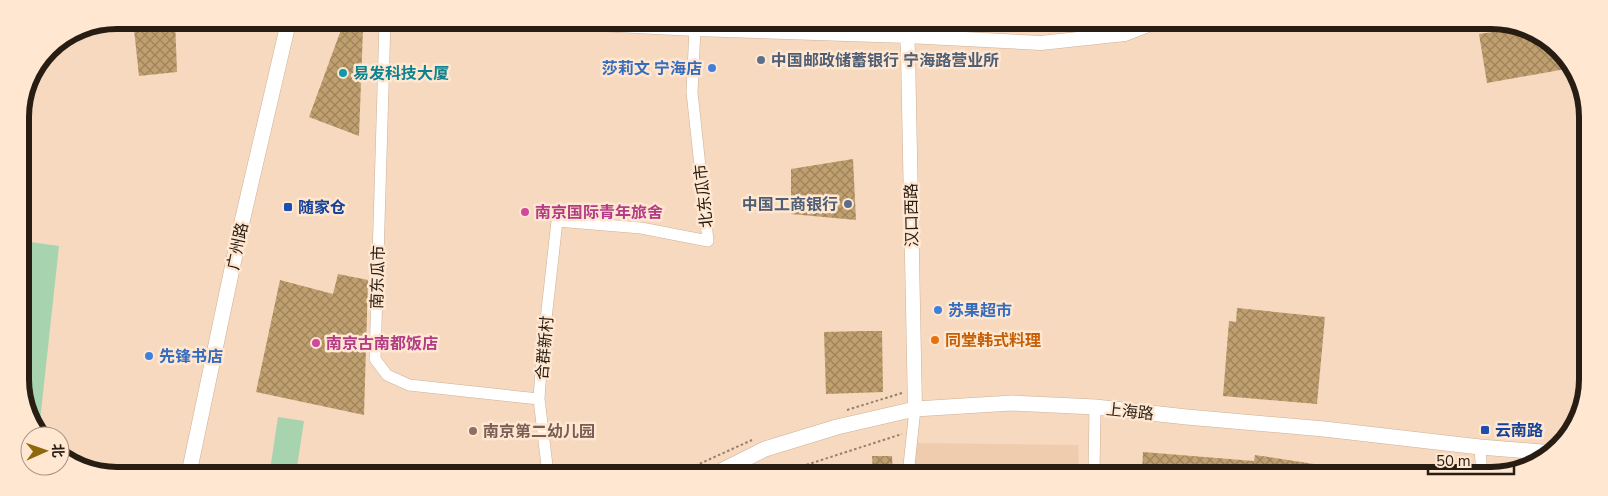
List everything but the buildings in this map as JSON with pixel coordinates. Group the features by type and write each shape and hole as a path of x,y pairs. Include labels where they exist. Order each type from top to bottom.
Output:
{"main road":[{"name":"广州路","path":"189,467 241,226 287,29"},
{"name":"上海路","path":"729,467 765,449 837,426 915,409 1012,403 1096,407 1540,452"}],"street":[{"name":"南东瓜市","path":"385,29 375,359 387,375 409,385 539,399"},
{"name":"北东瓜市","path":"557,221 641,228 708,241 692,92 695,29"},
{"path":"906,29 1041,43 1119,29"},
{"name":"汉口西路","path":"906,29 915,409"},
{"name":"合群新村","path":"547,467 539,399 557,221"},
{"path":"1094,467 1096,407"},
{"path":"909,467 915,409"},
{"path":"1480,447 1481,467"}],"path":[{"path":"800,467 912,431"}],"shaded area":[{"path":"869,29 903,29 903,31"},
{"path":"912,443 1078,445 1079,467 910,467"}],"green space":[{"path":"29,242 59,246 40,421 33,408 29,385"},
{"path":"278,417 304,421 297,467 270,467"}],"place":[{"name":"中国邮政储蓄银行 宁海路营业所","path":"761,60"},
{"name":"莎莉文 宁海店","path":"712,68"},
{"name":"易发科技大厦","path":"343,73"},
{"name":"中国工商银行","path":"848,204"},
{"name":"随家仓","path":"288,207"},
{"name":"南京国际青年旅舍","path":"525,212"},
{"name":"苏果超市","path":"938,310"},
{"name":"同堂韩式料理","path":"935,340"},
{"name":"南京古南都饭店","path":"316,343"},
{"name":"先锋书店","path":"149,356"},
{"name":"云南路","path":"1485,430"},
{"name":"南京第二幼儿园","path":"473,431"}]}
